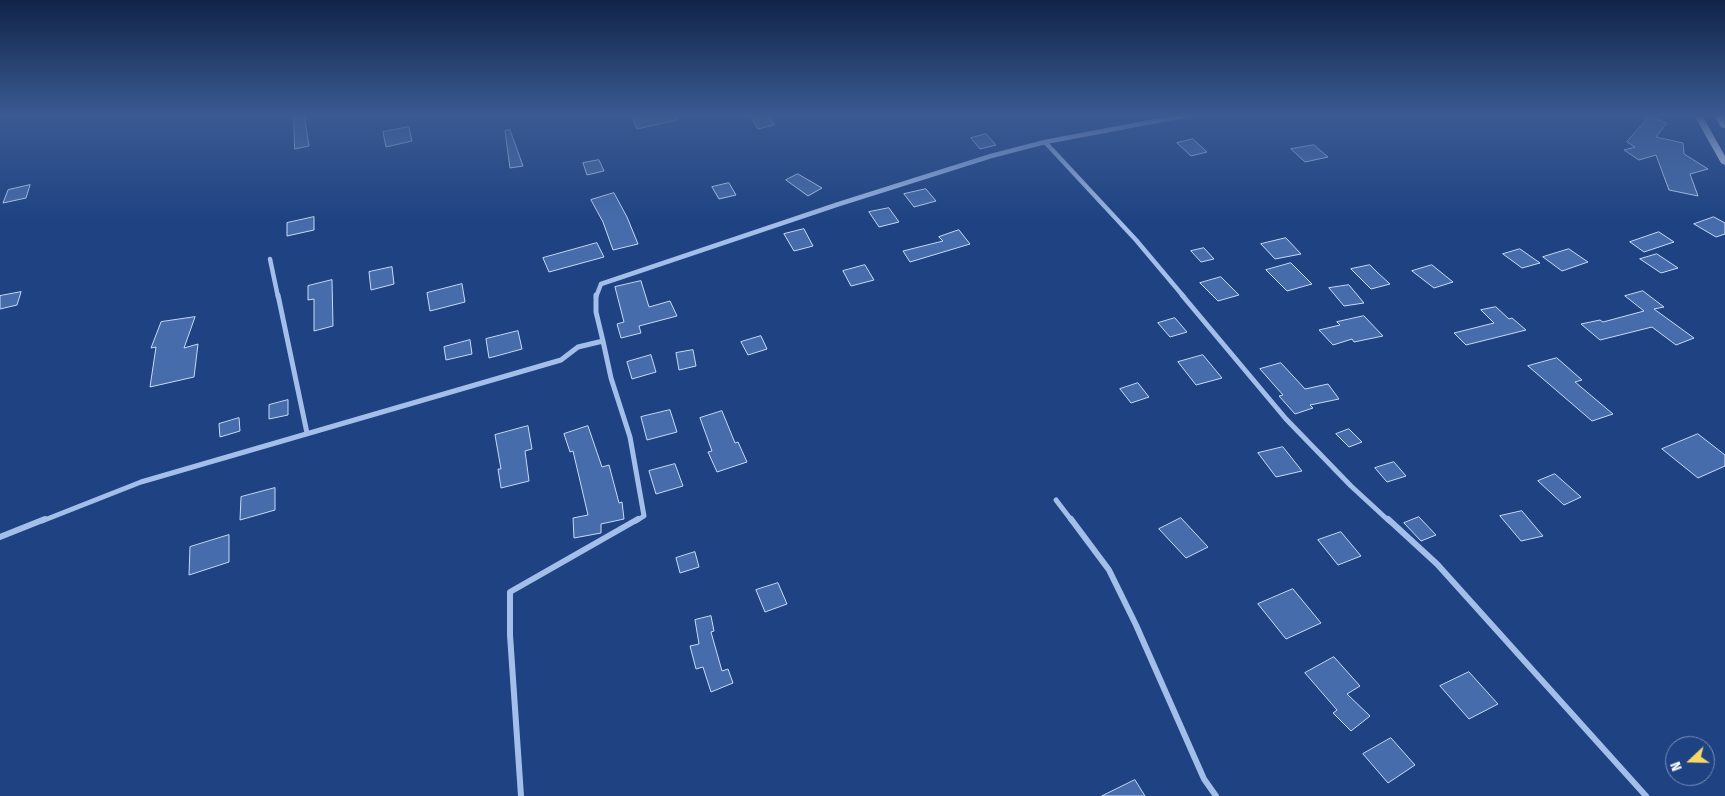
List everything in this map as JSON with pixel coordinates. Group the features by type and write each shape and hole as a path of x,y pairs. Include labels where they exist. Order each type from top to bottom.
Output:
{"street":[{"path":"521,796 510,635 510,592 644,516 630,437 611,378 594,302 595,293 601,284 839,204 1006,152"},
{"path":"1054,152 1136,240 1286,419 1351,486 1437,564 1646,796"},
{"path":"270,258 307,433"},
{"path":"0,537 141,482 561,360 578,347 603,341"},
{"path":"1056,500 1109,570 1136,625 1204,779 1216,796"}],"building":[{"path":"508,152 518,152 523,166 510,168"},
{"path":"1187,152 1206,152 1191,156"},
{"path":"1294,152 1322,152 1328,157 1305,162"},
{"path":"1627,152 1684,152 1708,169 1690,174 1698,196 1669,190 1656,155 1639,160"},
{"path":"599,160 604,171 587,175 583,163"},
{"path":"798,174 822,188 808,196 786,180"},
{"path":"729,183 736,195 719,199 712,187"},
{"path":"30,185 26,198 3,203 8,190"},
{"path":"926,189 936,201 914,207 904,194"},
{"path":"614,193 627,217 638,244 613,250 603,222 591,200"},
{"path":"889,208 899,222 879,227 869,212"},
{"path":"314,217 314,230 287,236 287,223"},
{"path":"1714,217 1725,223 1725,234 1716,237 1694,224"},
{"path":"804,229 813,246 794,251 784,234"},
{"path":"959,230 970,244 910,262 903,251 943,241 939,237"},
{"path":"1659,232 1674,242 1644,252 1630,242"},
{"path":"1286,238 1301,254 1275,259 1261,244"},
{"path":"597,243 604,257 549,272 543,258"},
{"path":"1204,248 1214,259 1201,262 1191,251"},
{"path":"1520,249 1540,263 1522,268 1503,254"},
{"path":"1569,249 1588,262 1562,271 1543,257"},
{"path":"1657,254 1678,268 1661,273 1640,259"},
{"path":"1291,263 1312,284 1287,291 1266,270"},
{"path":"865,265 874,280 851,286 843,271"},
{"path":"1370,265 1390,284 1371,289 1351,269"},
{"path":"1432,265 1453,282 1434,288 1412,271"},
{"path":"392,267 394,284 371,290 369,272"},
{"path":"1221,277 1239,295 1218,301 1200,283"},
{"path":"332,280 333,326 314,331 314,299 308,300 308,286"},
{"path":"641,281 649,307 670,301 677,316 639,326 641,333 621,338 617,324 624,322 615,287"},
{"path":"462,284 465,302 430,311 427,293"},
{"path":"1349,285 1364,303 1344,306 1329,288"},
{"path":"1643,291 1664,307 1654,309 1694,338 1676,345 1652,327 1600,340 1581,324 1600,320 1603,322 1644,311 1625,296"},
{"path":"21,292 17,305 0,309 0,296"},
{"path":"1496,307 1509,319 1512,318 1526,330 1466,345 1454,333 1494,323 1481,310"},
{"path":"1364,316 1383,336 1354,342 1352,339 1333,345 1319,330 1340,325 1337,322"},
{"path":"195,317 184,348 198,344 194,377 150,387 156,347 151,348 161,322"},
{"path":"1175,318 1187,332 1170,337 1158,323"},
{"path":"518,331 522,349 489,358 486,339"},
{"path":"761,336 767,349 748,355 741,342"},
{"path":"470,340 472,354 446,360 444,347"},
{"path":"693,350 696,366 679,370 676,353"},
{"path":"651,355 656,372 632,379 627,362"},
{"path":"1203,355 1222,378 1196,385 1178,362"},
{"path":"1557,358 1582,380 1575,382 1613,414 1592,421 1528,366"},
{"path":"1281,363 1305,389 1328,384 1339,399 1310,405 1313,408 1295,414 1279,396 1283,395 1260,369"},
{"path":"1138,383 1149,397 1131,403 1120,389"},
{"path":"288,400 288,415 269,419 269,405"},
{"path":"670,410 677,432 647,440 641,417"},
{"path":"722,411 735,443 738,442 747,462 717,472 708,452 712,451 700,418"},
{"path":"239,418 240,431 220,437 219,424"},
{"path":"528,426 532,449 525,451 529,481 501,488 498,469 501,469 495,435"},
{"path":"588,426 602,467 609,465 619,503 622,502 624,519 601,524 601,533 574,538 573,518 588,515 573,451 570,452 564,434"},
{"path":"1349,429 1362,442 1349,447 1336,434"},
{"path":"1698,434 1725,455 1725,466 1698,478 1662,449"},
{"path":"1283,447 1302,471 1276,477 1258,453"},
{"path":"1394,462 1406,476 1387,482 1375,468"},
{"path":"675,464 683,486 656,494 649,471"},
{"path":"1555,474 1581,497 1564,505 1538,481"},
{"path":"275,488 275,510 240,520 241,497"},
{"path":"1522,511 1543,536 1521,541 1500,516"},
{"path":"1419,517 1436,535 1421,541 1404,523"},
{"path":"1181,518 1208,547 1186,558 1159,529"},
{"path":"1341,532 1361,556 1338,565 1318,540"},
{"path":"229,535 229,562 189,575 190,547"},
{"path":"695,552 699,567 680,573 676,558"},
{"path":"778,583 787,604 765,612 756,590"},
{"path":"1293,589 1321,623 1286,639 1258,604"},
{"path":"711,616 714,631 711,632 722,671 728,669 733,683 711,692 703,667 696,669 690,646 699,644 695,620"},
{"path":"1334,657 1360,686 1347,694 1370,716 1351,731 1333,713 1337,710 1305,673"},
{"path":"1469,672 1498,704 1469,719 1440,686"},
{"path":"1391,738 1415,765 1388,783 1363,754"},
{"path":"1135,780 1145,796 1102,796"}]}
